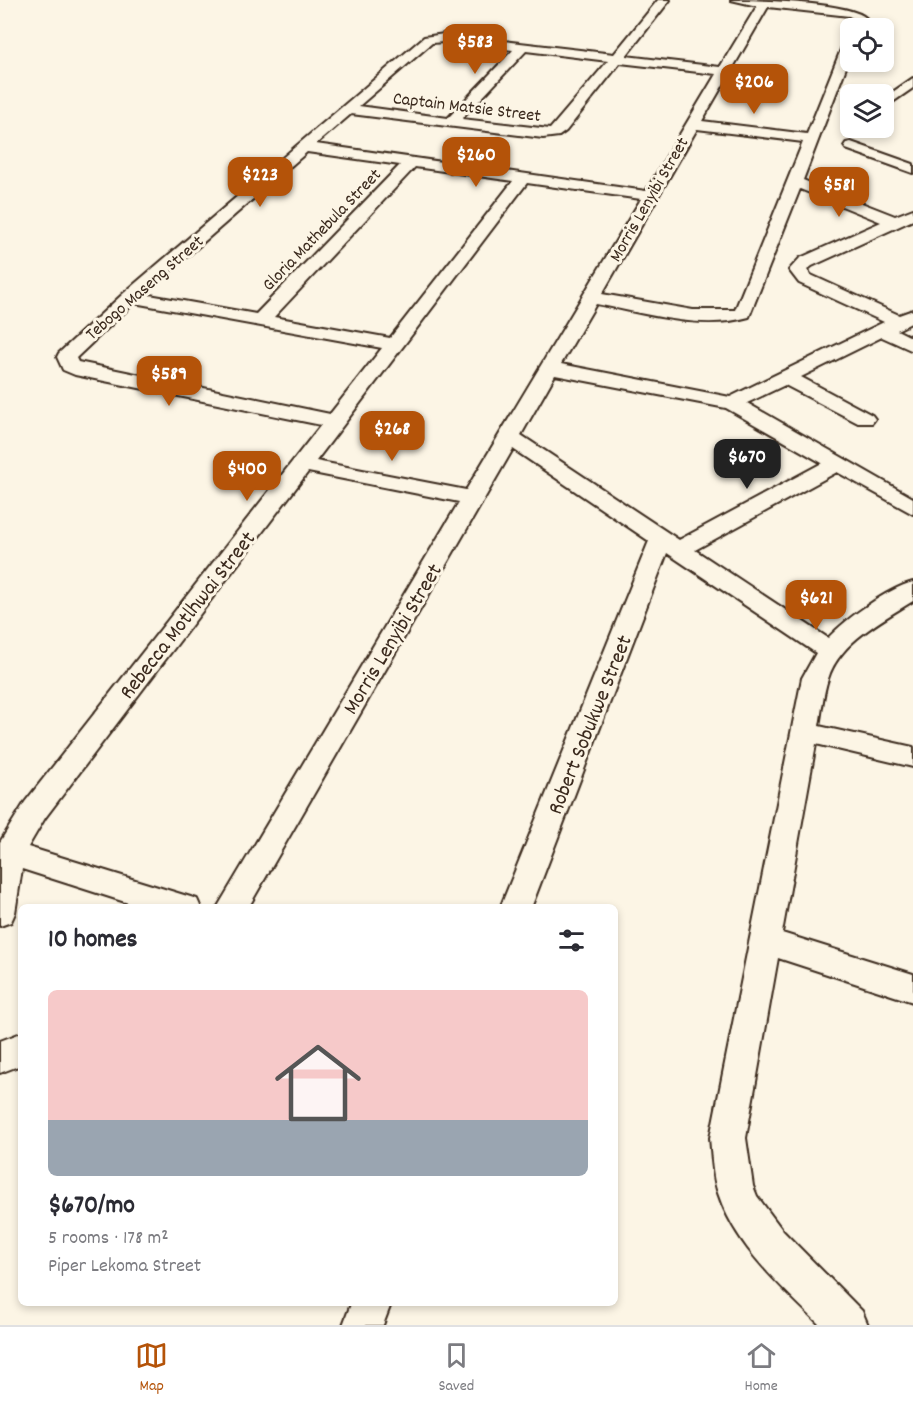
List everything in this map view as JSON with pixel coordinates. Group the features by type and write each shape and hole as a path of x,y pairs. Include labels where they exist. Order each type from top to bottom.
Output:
{"street":[{"name":"Captain Matsie Street","path":"347,109 543,134 559,131 620,59 664,0"},
{"path":"737,0 765,1 852,13 860,18"},
{"name":"Morris Lenyibi Street","path":"234,904 765,1"},
{"name":"Tebogo Maseng Street","path":"334,421 82,371 70,366 66,357 130,297 306,147 347,109 432,39 722,71"},
{"path":"451,123 522,48"},
{"path":"592,298 714,319 736,317 747,307 813,139 835,98 842,72"},
{"path":"894,96 913,82"},
{"path":"691,124 813,139"},
{"path":"851,146 913,169"},
{"path":"306,147 650,196"},
{"name":"Gloria Mathebula Street","path":"259,322 411,162"},
{"name":"Rebecca Motlhwai Street","path":"4,854 35,810 523,178"},
{"path":"796,182 896,222"},
{"path":"913,214 806,262 798,270 805,279 898,322 913,345"},
{"path":"130,297 393,345"},
{"path":"732,403 898,322"},
{"path":"550,368 732,403 913,507"},
{"path":"784,376 865,418"},
{"path":"509,437 829,650"},
{"path":"302,464 474,498"},
{"path":"669,545 837,464"},
{"name":"Robert Sobukwe Street","path":"517,904 669,545"},
{"path":"848,1325 753,1222 737,1194 731,1172 728,1138 815,678 829,650 851,630 913,590"},
{"path":"805,732 913,757"},
{"path":"0,913 4,854 173,904"},
{"path":"765,941 913,988"},
{"path":"0,1058 18,1049"},
{"path":"363,1325 370,1306"}]}
